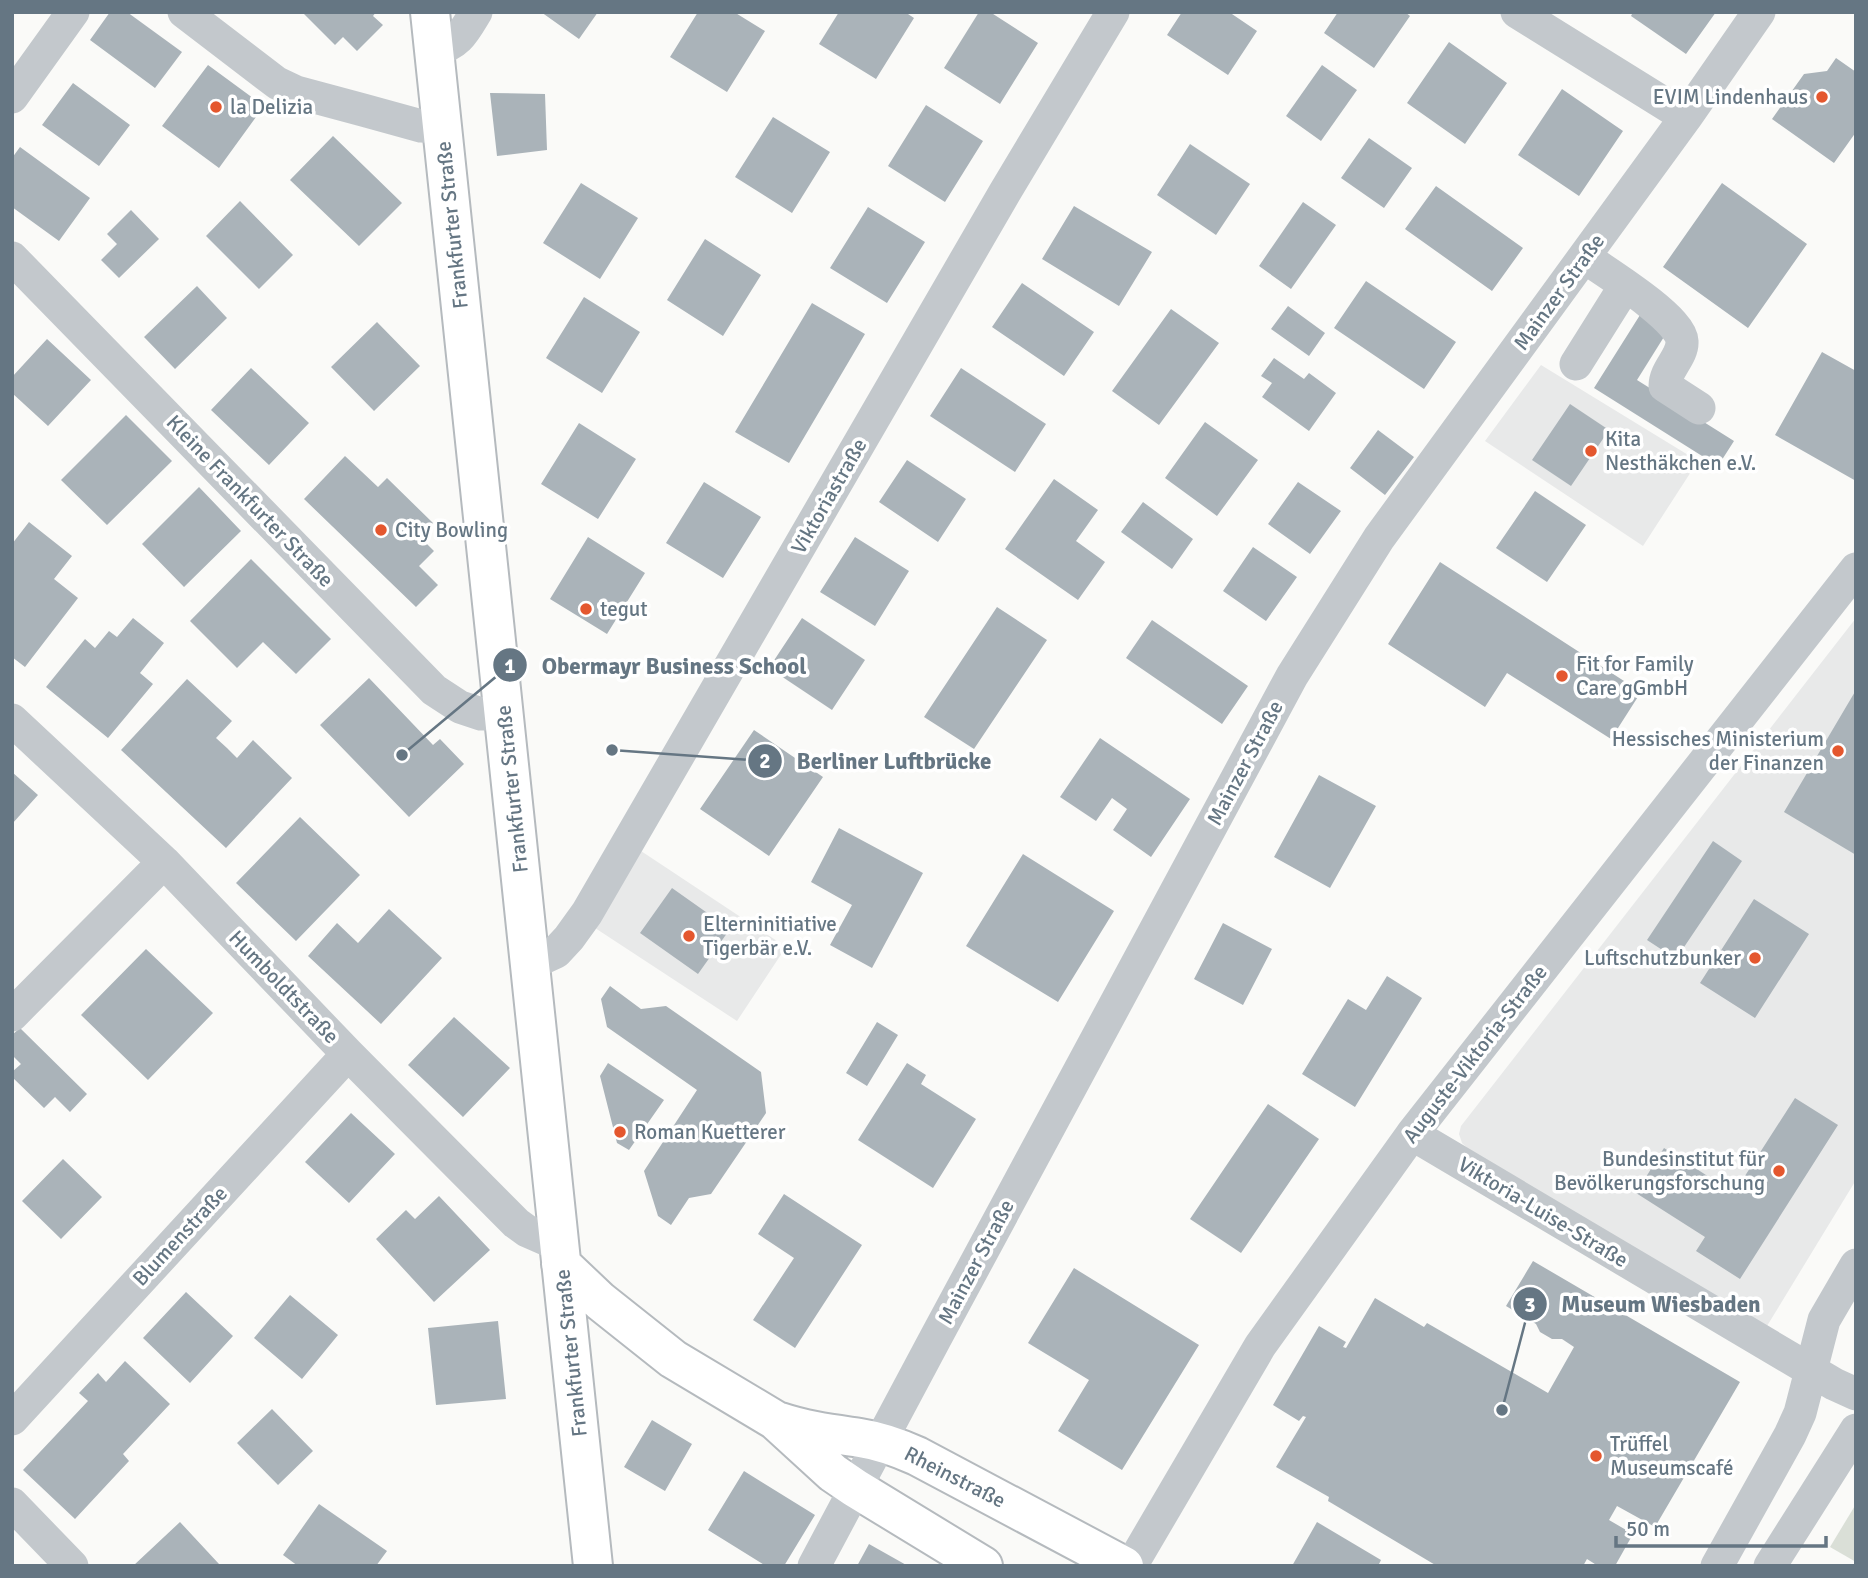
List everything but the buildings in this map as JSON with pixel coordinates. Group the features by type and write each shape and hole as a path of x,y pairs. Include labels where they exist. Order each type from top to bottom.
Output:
{"main road":[{"name":"Frankfurter Straße","path":"430,12 593,1566"},
{"path":"560,1255 600,1301 673,1359"},
{"path":"568,1326 594,1331 673,1359"},
{"name":"Rheinstraße","path":"673,1359 775,1420 833,1473 982,1566"},
{"name":"Rheinstraße","path":"775,1420 819,1433 880,1442 917,1456 1124,1566"}],"street":[{"path":"12,97 73,12"},
{"path":"184,12 277,83 296,92 421,126 442,127"},
{"path":"434,50 448,47 457,40 476,12"},
{"name":"Viktoriastraße","path":"530,964 556,952 587,913 1005,192 1113,12"},
{"path":"1517,12 1686,117"},
{"name":"Mainzer Straße","path":"814,1566 1292,676 1379,538 1686,117 1759,12"},
{"path":"1584,257 1668,318 1679,329 1682,341 1679,353 1665,377 1665,386 1699,408"},
{"name":"Kleine Frankfurter Straße","path":"12,258 434,690 460,706 481,714 504,714"},
{"path":"1576,364 1625,286"},
{"name":"Auguste-Viktoria-Straße","path":"1131,1566 1260,1346 1412,1134 1856,569"},
{"name":"Humboldtstraße","path":"12,720 164,862 348,1054 516,1223 560,1255"},
{"path":"12,1015 164,862"},
{"name":"Blumenstraße","path":"12,1419 348,1054"},
{"name":"Viktoria-Luise-Straße","path":"1412,1134 1843,1389 1856,1394"},
{"path":"1717,1566 1790,1435 1800,1413 1824,1320 1856,1265"},
{"path":"1770,1566 1856,1430"},
{"path":"12,1504 72,1566"}],"shaded area":[{"name":"Kita Nesthäkchen e.V.","path":"1541,365 1698,461 1643,546 1485,441"},
{"path":"1856,618 1856,1180 1767,1326 1470,1151 1462,1143 1459,1134 1461,1126"},
{"name":"Elterninitiative Tigerbär e.V.","path":"641,851 786,947 737,1021 592,926"},
{"path":"1856,1504 1856,1562 1830,1547"}],"place":[{"name":"EVIM Lindenhaus","path":"1822,97"},
{"name":"la Delizia","path":"216,107"},
{"name":"Kita Nesthäkchen e.V.","path":"1591,451"},
{"name":"City Bowling","path":"381,530"},
{"name":"tegut","path":"586,609"},
{"name":"Fit for Family Care gGmbH","path":"1562,676"},
{"name":"Berliner Luftbrücke","path":"612,750"},
{"name":"Hessisches Ministerium der Finanzen","path":"1838,751"},
{"name":"Obermayr Business School","path":"402,755"},
{"name":"Elterninitiative Tigerbär e.V.","path":"689,936"},
{"name":"Luftschutzbunker","path":"1755,958"},
{"name":"Roman Kuetterer","path":"620,1132"},
{"name":"Bundesinstitut für Bevölkerungsforschung","path":"1779,1171"},
{"name":"Museum Wiesbaden","path":"1502,1410"},
{"name":"Trüffel Museumscafé","path":"1596,1456"}]}
